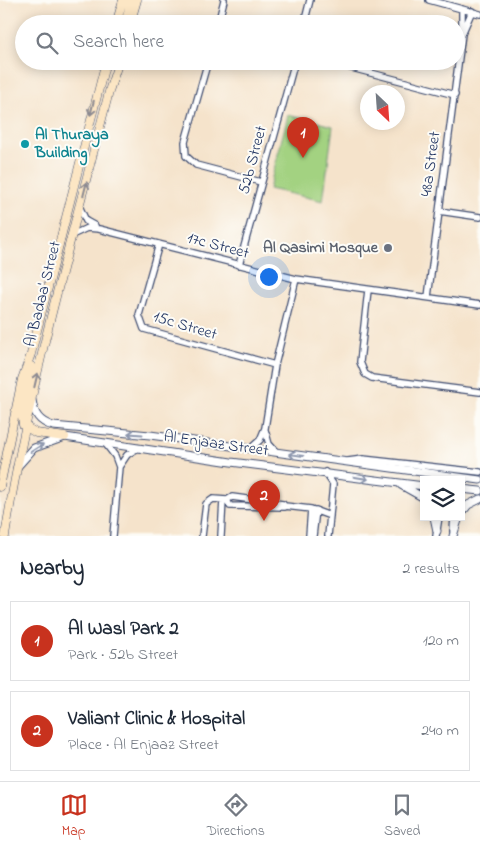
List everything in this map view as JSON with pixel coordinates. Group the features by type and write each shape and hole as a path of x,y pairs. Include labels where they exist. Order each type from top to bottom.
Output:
{"main road":[{"path":"118,15 121,0"},
{"path":"127,15 131,0"},
{"path":"133,15 137,0"},
{"name":"Al Badaa' Street","path":"0,487 22,379 31,354 104,70"},
{"name":"Al Badaa' Street","path":"5,536 31,399 72,235 117,70"},
{"path":"31,354 31,368 21,411 25,428 36,433 65,438"}],"street":[{"path":"220,15 224,0"},
{"path":"306,15 310,0"},
{"path":"429,0 480,14"},
{"name":"48a Street","path":"462,9 462,15"},
{"name":"48a Street","path":"465,27 472,12"},
{"path":"206,70 186,142 186,156 196,165 261,182"},
{"name":"52b Street","path":"239,265 292,70"},
{"path":"359,70 455,95"},
{"name":"48a Street","path":"428,297 458,70"},
{"name":"17c Street","path":"80,208 86,221 100,228 296,279 480,304"},
{"path":"439,211 480,217"},
{"name":"17c Street","path":"72,235 87,228 100,228"},
{"name":"15c Street","path":"159,244 139,314 139,320 144,329 275,365"},
{"path":"250,449 260,440 265,428 275,365 296,279"},
{"path":"368,290 360,362 365,374 372,378 480,392"},
{"name":"Al Enjaaz Street","path":"31,399 40,421 53,426 150,435 432,476"},
{"path":"265,428 269,444 277,453"},
{"name":"Al Enjaaz Street","path":"16,470 34,448 65,438 231,462 325,472 420,486"},
{"path":"105,443 112,452 118,467 113,536"},
{"path":"118,467 126,455 139,448"},
{"name":"Al Enjaaz Street","path":"344,462 363,459 480,472"},
{"path":"325,472 333,484 328,536"},
{"name":"Al Enjaaz Street","path":"465,479 480,480"},
{"path":"396,483 420,496"},
{"path":"465,489 480,491"},
{"path":"202,536 206,504 213,500 225,500 232,497 314,510 330,516"},
{"path":"465,509 468,505 480,499"},
{"path":"221,536 225,500"},
{"path":"309,536 314,510"},
{"path":"314,510 314,536"},
{"path":"434,521 436,534"},
{"path":"436,534 438,521"},
{"path":"452,536 454,521"},
{"path":"452,536 458,521"}],"green space":[{"path":"288,115 333,126 323,201 269,189"}],"place":[{"name":"Al Thuraya Building","path":"25,144"},
{"name":"Al Wasl Park 2","path":"303,158"},
{"name":"Al Qasimi Mosque","path":"388,248"},
{"name":"Valiant Clinic & Hospital","path":"264,521"}]}
